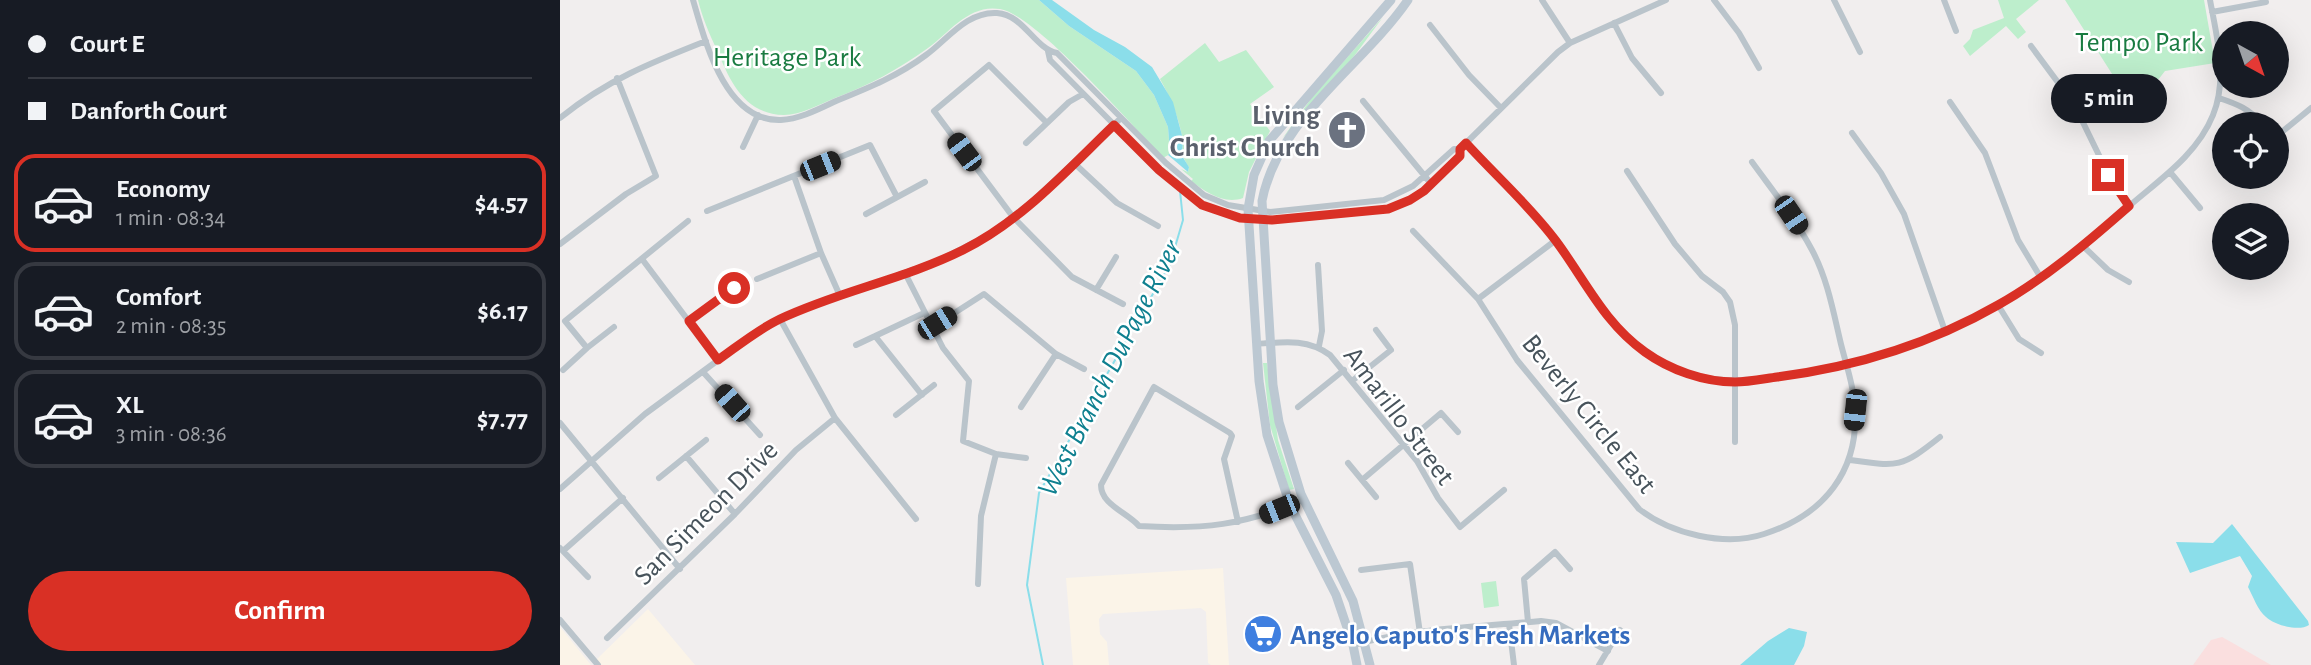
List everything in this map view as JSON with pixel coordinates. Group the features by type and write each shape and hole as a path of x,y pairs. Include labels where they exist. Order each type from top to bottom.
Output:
{"main road":[{"path":"1357,665 1353,645 1328,578 1290,505 1273,458 1263,416 1248,214 1254,175 1269,141 1391,0"},
{"path":"1370,665 1343,578 1303,500 1279,422 1270,343 1262,215 1268,175 1285,142 1408,0"}],"street":[{"path":"693,0 706,41 732,96 743,107 758,115 780,120 799,116 879,84 918,61 967,21 998,13 1015,20 1048,51 1058,53 1166,163 1191,184 1214,200 1248,214"},
{"path":"1542,0 1570,43"},
{"path":"1714,0 1739,33 1759,68"},
{"path":"1834,0 1860,52"},
{"path":"1944,0 1956,30"},
{"path":"2210,0 2214,21"},
{"path":"1262,215 1269,212 1384,200 1413,187 1454,149 1460,149 1558,52 1570,43 1661,1"},
{"path":"2212,12 2266,2"},
{"path":"1614,23 1632,58 1661,93"},
{"path":"1430,25 1469,75 1501,108"},
{"path":"560,118 617,78 706,41"},
{"path":"2031,46 2074,104 2112,182 2129,206"},
{"path":"1048,51 1050,60 1114,125 1166,176 1208,208 1262,215 1374,212 1410,200 1460,156 1460,149"},
{"path":"1047,123 989,65 934,111 1013,218 1072,277 1123,304"},
{"path":"560,244 626,194 656,176 617,78"},
{"path":"1026,143 1069,102 1083,94"},
{"path":"1466,143 1556,240 1603,312 1622,332 1644,351 1683,372 1735,382 1797,374 1900,349 1998,305 2041,278 2083,246 2170,172 2205,132 2219,98"},
{"path":"2222,98 2241,105 2249,112"},
{"path":"1363,101 1431,184"},
{"path":"1950,102 1985,153 2018,240 2041,278"},
{"path":"2289,125 2311,107"},
{"path":"743,147 758,115"},
{"path":"560,489 645,414 753,335 780,319 965,249 1013,218 1121,118"},
{"path":"1852,133 1881,173 1904,214 1945,331"},
{"path":"707,211 870,145 897,197"},
{"path":"1752,162 1791,215 1814,253 1824,279 1855,410 1850,460 1888,466 1898,464 1940,437"},
{"path":"1074,163 1116,202 1158,226"},
{"path":"1627,171 1675,244 1702,276 1723,292 1730,302 1735,325 1735,442"},
{"path":"2170,172 2200,208"},
{"path":"794,176 821,253 840,296"},
{"path":"866,214 925,182"},
{"path":"587,348 565,321 688,221"},
{"name":"Beverly Circle East","path":"1413,231 1478,299 1517,360 1633,503 1657,520 1687,532 1730,541 1772,532 1799,519 1815,507 1830,493 1850,460"},
{"path":"1478,299 1556,240"},
{"path":"2083,246 2108,270 2129,282"},
{"path":"757,279 821,253"},
{"path":"1096,290 1116,257"},
{"path":"642,259 718,360"},
{"path":"1318,265 1322,331 1319,346"},
{"path":"905,273 930,328 970,381 963,441 996,454 1026,458"},
{"path":"689,321 734,288"},
{"path":"930,328 984,294 1029,334 1056,354 1084,369"},
{"path":"1998,305 2019,339 2041,353"},
{"path":"856,345 924,313"},
{"path":"780,319 835,418 916,519"},
{"path":"562,370 614,327"},
{"path":"1352,381 1391,350 1376,330"},
{"path":"875,336 922,396"},
{"name":"Amarillo Street","path":"1256,344 1296,341 1319,346 1330,355 1403,444 1460,527 1503,490"},
{"path":"1021,407 1056,354"},
{"path":"1298,407 1344,370"},
{"path":"703,372 760,435"},
{"path":"897,415 934,385"},
{"path":"1238,522 1224,459 1232,436 1154,387 1101,485 1101,493 1106,501 1130,515 1139,526 1199,528 1238,522 1303,500"},
{"path":"1362,480 1441,413 1458,432"},
{"name":"San Simeon Drive","path":"607,638 680,569 796,450 835,418"},
{"path":"560,424 680,569"},
{"path":"659,478 706,440"},
{"path":"978,584 981,516 996,454"},
{"path":"686,456 735,514"},
{"path":"1348,463 1376,497"},
{"path":"588,577 562,549 623,498"},
{"path":"1528,622 1524,579 1555,552 1570,569"},
{"path":"1360,570 1410,564 1420,633"},
{"path":"560,620 598,665"},
{"path":"1353,645 1420,633 1528,622 1556,623 1608,651"},
{"path":"1509,624 1514,665"},
{"path":"1599,665 1620,630"}],"shaded area":[{"path":"1223,568 1229,665 1208,663 1206,612 1201,608 1103,614 1099,619 1100,634 1107,642 1109,665 1073,665 1066,578"},
{"path":"648,609 695,665 601,665 596,660"},
{"path":"560,627 591,665 560,665"},
{"path":"2222,637 2271,665 2193,665 2211,640"}],"green space":[{"name":"Heritage Park","path":"698,0 1039,0 1069,26 1136,71 1154,95 1168,127 1170,154 1163,158 1060,50 1016,16 1000,9 969,15 917,56 860,88 810,109 784,115 758,109 740,94 727,73"},
{"name":"Tempo Park","path":"1998,0 2039,0 2016,19 2026,32 2018,39 2006,26 1970,56 1963,46 1970,39 1973,30 2004,18"},
{"name":"Tempo Park","path":"2065,0 2204,0 2212,46 2212,63 2165,71 2147,94 2128,87 2121,88"},
{"path":"1383,17 1355,55 1282,139 1313,96"},
{"path":"1205,43 1219,62 1246,50 1274,87 1250,104 1270,131 1249,172 1243,198 1236,200 1222,199 1209,193 1191,181 1193,179 1181,169 1188,172 1189,167 1183,155 1182,136 1173,106 1160,79"},
{"path":"1263,363 1267,363 1278,440 1294,489 1289,490 1270,425"},
{"path":"1496,581 1499,606 1484,608 1481,583"}],"water":[{"path":"1039,0 1052,0 1152,67 1173,102 1183,139 1182,156 1189,167 1188,172 1168,155 1168,127 1154,95 1136,71 1069,26"},
{"path":"2232,524 2309,625 2287,627 2275,623 2263,614 2248,587 2252,576 2240,556 2190,573 2176,542 2213,543"},
{"path":"1789,628 1807,632 1804,646 1794,665 1740,665 1768,641"}],"waterway":[{"name":"West Branch DuPage River","path":"1043,665 1027,585 1039,493 1170,264 1183,220 1180,191"}],"place":[{"name":"Living Christ Church","path":"1347,130"},
{"name":"Angelo Caputo's Fresh Markets","path":"1263,634"}],"route":[{"path":"734,288 689,321 718,360 769,324 940,260 989,235 1033,201 1114,125 1159,170 1202,205 1240,218 1272,220 1374,212 1400,205 1424,191 1460,156 1460,149 1466,143 1546,228 1603,312 1629,339 1666,365 1683,372 1735,382 1826,369 1866,359 1945,331 1998,305 2066,260 2129,206 2108,175"}]}
